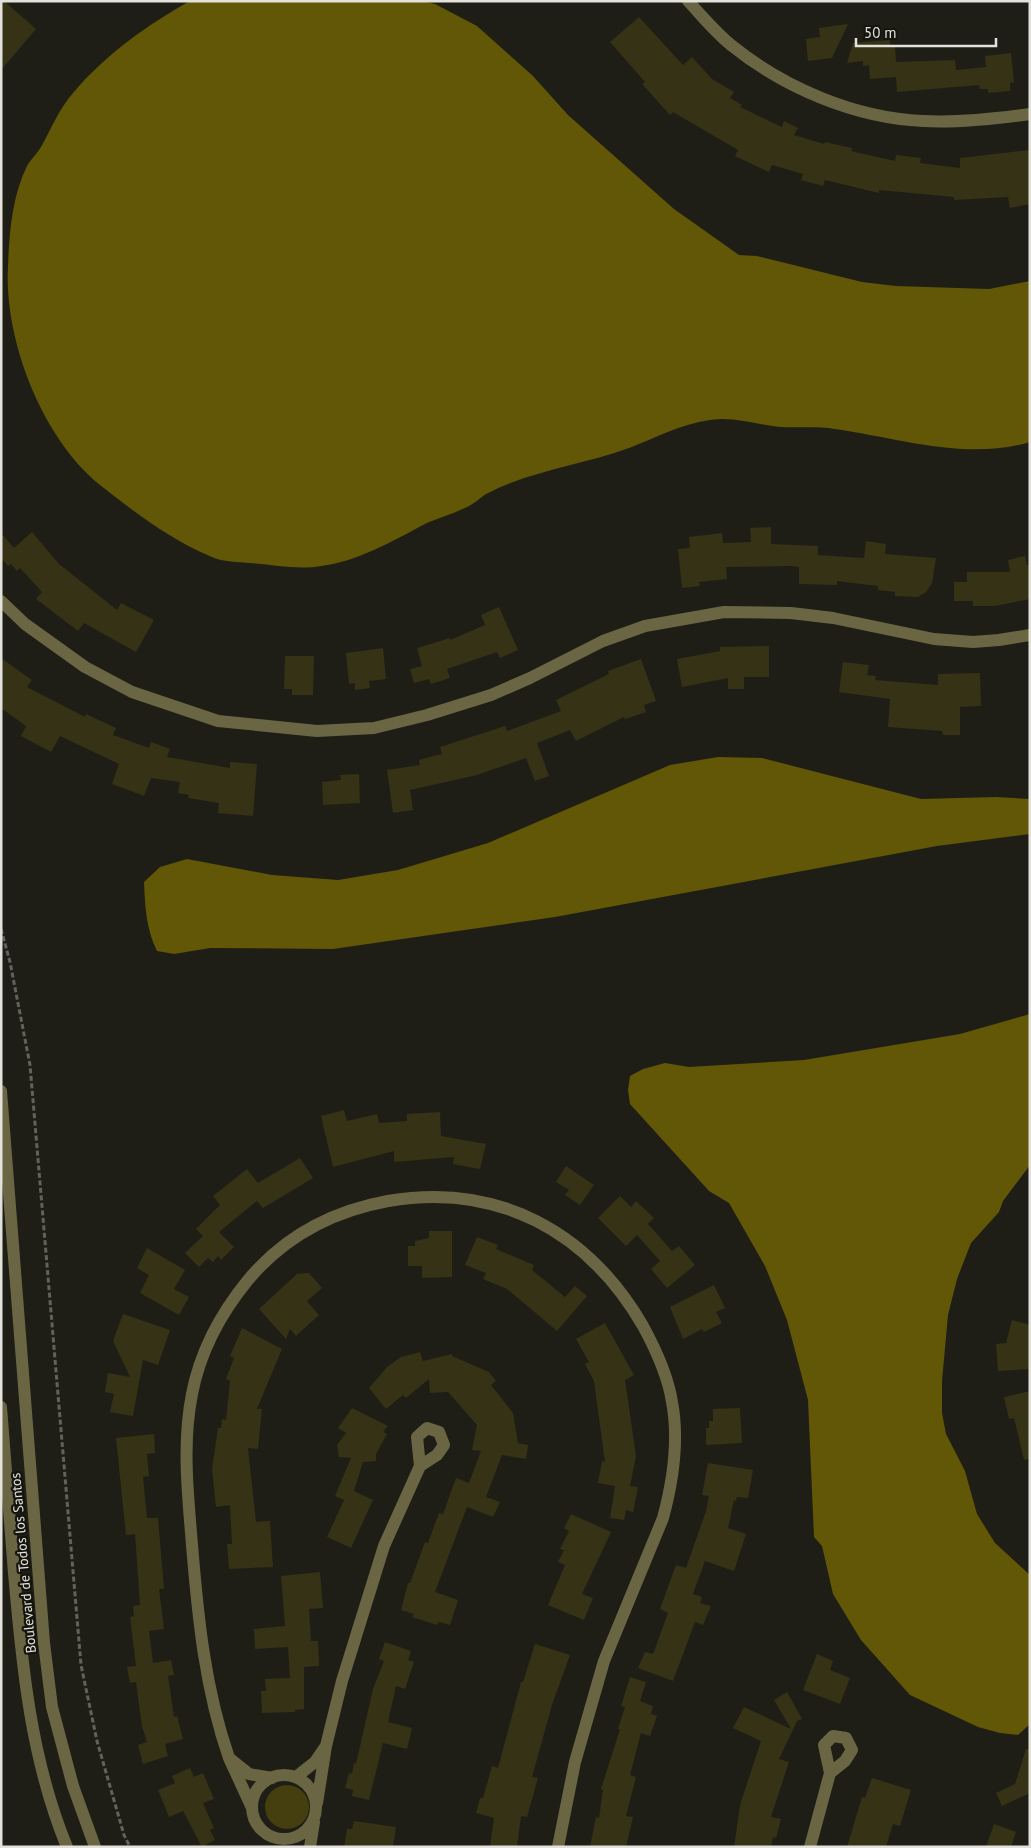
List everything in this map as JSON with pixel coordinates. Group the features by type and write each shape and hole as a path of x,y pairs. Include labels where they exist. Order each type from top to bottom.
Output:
{"street":[{"path":"688,1 730,44 772,74 815,96 885,117 923,122 992,120 1030,114"},
{"path":"1,601 25,624 69,656 85,667 132,692 218,721 317,731 374,728 428,715 491,695 530,678 603,641 645,626 724,612 791,613 833,618 934,639 974,642 1030,635"},
{"name":"Boulevard de Todos los Santos","path":"1,1091 44,1642 52,1707 74,1786 95,1847"},
{"path":"270,1847 259,1828 252,1808 228,1758 204,1664 187,1477 186,1427 192,1392 200,1363 214,1330 235,1296 258,1269 281,1248 317,1224 365,1205 407,1198 442,1197 485,1203 512,1211 548,1227 574,1244 596,1262 631,1306 648,1336 660,1362 672,1402 674,1455 663,1518 604,1662 575,1762 558,1847"},
{"name":"Boulevard de Todos los Santos","path":"1,1406 22,1669 35,1742 58,1824 67,1847"},
{"path":"310,1847 326,1746 342,1681 381,1556 420,1466"},
{"path":"296,1777 315,1762 326,1746"},
{"path":"228,1758 249,1774 272,1778 288,1775 296,1777 313,1792 316,1802"},
{"path":"810,1847 830,1773"},
{"path":"252,1808 257,1790 272,1778"},
{"path":"259,1828 266,1834 284,1840 302,1834 314,1819"}],"path":[{"path":"1,929 10,962 30,1065 81,1665 97,1741 124,1835 130,1847"}],"shaded area":[{"path":"190,1 423,1 435,4 477,26 533,76 568,115 674,209 739,255 757,256 862,282 896,286 989,289 1030,281 1030,442 1006,447 957,449 828,428 780,427 728,419 710,420 678,428 611,454 538,474 503,486 486,494 470,506 428,523 374,550 334,564 295,567 226,561 216,559 197,550 168,534 100,485 79,465 61,441 44,415 20,356 8,295 9,242 12,216 18,190 28,164 41,147 64,106 85,79 127,42 158,20"},
{"path":"718,757 762,758 921,799 996,797 1030,799 1030,834 937,846 555,917 333,949 210,948 174,954 157,951 150,934 144,882 160,867 187,859 272,875 338,880 398,870 488,843 670,765"},
{"path":"1030,1014 1030,1165 1003,1201 999,1212 971,1243 957,1279 948,1315 942,1381 942,1413 946,1434 965,1471 977,1514 995,1543 1030,1575 1030,1724 1018,1735 1000,1733 978,1727 910,1695 861,1640 833,1594 822,1546 814,1537 808,1400 787,1320 765,1266 729,1203 709,1191 630,1104 628,1090 630,1076 643,1069 665,1063 689,1067 804,1060 960,1034"},
{"path":"291,1785 303,1791 308,1798 308,1816 303,1823 296,1828 283,1829 275,1826 268,1819 265,1803 268,1795 275,1788"}],"building":[{"path":"1,1 4,1 36,29 1,70"},
{"path":"639,17 683,65 692,57 712,79 734,92 730,98 742,105 740,107 782,127 784,121 798,128 794,135 824,144 825,142 852,148 851,151 895,161 896,155 921,158 920,163 960,168 960,158 1030,150 1030,204 1010,208 1008,197 954,200 954,197 879,190 879,193 825,180 823,186 801,180 803,174 772,165 769,172 735,156 738,150 673,112 670,115 642,84 645,82 610,42"},
{"path":"848,24 832,58 808,61 806,39 820,37 819,28"},
{"path":"890,40 890,47 895,47 896,62 955,60 956,70 986,67 985,56 1011,53 1014,82 1010,83 1010,91 988,93 988,89 980,89 979,85 897,92 896,77 870,79 869,65 863,66 863,61 847,63 853,43"},
{"path":"771,527 771,544 818,546 818,555 864,558 866,541 886,544 885,554 936,558 932,583 926,592 918,597 895,596 895,592 878,590 878,586 837,581 837,585 799,584 799,567 726,567 727,579 699,582 700,586 682,588 678,549 690,548 689,537 722,533 723,543 751,542 750,528"},
{"path":"32,532 59,564 117,610 121,603 154,620 136,652 84,623 78,631 36,599 42,592 20,568 17,571 11,564 8,566 1,558 1,533 14,548"},
{"path":"1025,556 1027,565 1030,565 1030,599 995,606 973,606 973,601 954,601 954,582 967,582 967,572 1010,572 1008,560"},
{"path":"499,607 518,650 500,658 497,652 447,669 450,678 431,684 429,679 414,683 410,669 422,666 417,648 450,638 450,640 485,625 481,615"},
{"path":"769,646 769,677 744,677 744,689 728,689 728,678 682,687 677,659 720,651 720,647"},
{"path":"383,648 386,679 369,681 370,688 355,690 355,683 349,684 346,653"},
{"path":"285,656 314,656 313,695 292,695 292,689 284,689"},
{"path":"1,658 32,680 27,687 85,717 86,714 116,728 113,735 149,748 151,742 170,749 167,757 230,768 230,762 257,764 253,816 218,813 219,803 188,798 189,795 178,793 180,782 151,778 144,796 112,784 119,764 60,736 51,752 21,736 26,726 1,708"},
{"path":"641,659 656,701 644,705 646,712 625,719 624,717 576,741 570,730 537,743 549,776 535,781 526,758 477,775 410,790 413,810 393,813 387,770 420,765 419,760 442,754 440,747 505,726 507,731 561,711 556,700 609,674 608,671"},
{"path":"843,662 869,665 867,675 876,676 875,680 938,685 938,674 980,673 981,706 960,707 960,735 943,735 942,731 888,727 890,699 839,692"},
{"path":"359,774 360,803 323,805 322,782 341,780 340,775"},
{"path":"344,1110 347,1121 377,1114 379,1123 407,1121 407,1114 440,1112 441,1136 486,1144 480,1169 453,1164 454,1157 394,1162 394,1151 333,1167 321,1116"},
{"path":"300,1158 313,1178 263,1208 257,1201 219,1232 234,1247 221,1260 218,1256 213,1262 208,1258 199,1267 185,1253 203,1236 196,1229 220,1205 213,1196 247,1169 258,1183"},
{"path":"566,1166 594,1185 580,1205 565,1195 569,1190 556,1182"},
{"path":"620,1196 631,1207 636,1201 654,1218 648,1224 672,1251 679,1246 695,1265 667,1288 651,1269 660,1261 637,1235 626,1246 598,1218"},
{"path":"429,1231 452,1231 452,1277 422,1278 422,1266 408,1266 408,1246 415,1246 415,1241 429,1238"},
{"path":"477,1237 498,1245 496,1249 534,1265 532,1270 565,1297 575,1286 587,1296 557,1331 507,1289 483,1279 486,1273 465,1265"},
{"path":"147,1248 185,1270 174,1289 189,1297 179,1315 140,1293 149,1275 137,1268"},
{"path":"309,1273 322,1288 307,1301 319,1315 296,1336 290,1329 286,1339 259,1309 297,1274"},
{"path":"714,1285 725,1308 716,1312 722,1323 704,1332 702,1329 683,1339 670,1307"},
{"path":"123,1314 170,1330 158,1365 143,1360 133,1416 110,1412 114,1394 105,1392 108,1373 130,1377 113,1341"},
{"path":"1012,1320 1030,1325 1030,1369 998,1371 996,1344 1006,1343"},
{"path":"605,1323 634,1375 625,1380 636,1456 630,1486 638,1487 633,1512 626,1510 624,1520 610,1518 615,1486 598,1483 602,1461 605,1462 594,1381 585,1364 589,1362 576,1339"},
{"path":"242,1328 282,1349 257,1409 262,1409 258,1449 248,1448 256,1522 270,1521 273,1567 229,1569 227,1544 232,1544 230,1505 216,1507 212,1469 218,1428 221,1428 222,1419 226,1420 230,1381 226,1379 234,1358 230,1356"},
{"path":"420,1352 423,1361 452,1354 452,1356 489,1372 496,1381 491,1385 513,1413 518,1443 528,1445 526,1459 502,1455 486,1497 500,1502 493,1517 467,1507 435,1592 458,1600 450,1625 439,1622 437,1625 412,1617 414,1614 401,1610 408,1583 410,1583 425,1542 428,1543 439,1513 443,1514 456,1478 469,1483 481,1451 472,1450 477,1425 448,1392 430,1393 429,1379 406,1398 403,1395 386,1409 369,1388 387,1367 401,1357"},
{"path":"1030,1391 1030,1459 1024,1460 1014,1418 1009,1419 1004,1397"},
{"path":"352,1408 388,1426 383,1432 387,1434 376,1454 376,1461 363,1462 354,1491 373,1500 351,1548 327,1537 344,1500 335,1496 351,1458 339,1457 337,1445 346,1433 338,1428"},
{"path":"740,1408 742,1443 706,1445 706,1428 709,1428 709,1421 713,1421 713,1409"},
{"path":"154,1434 155,1453 147,1454 149,1476 143,1477 147,1518 158,1518 164,1589 159,1589 164,1629 149,1631 153,1663 171,1660 174,1675 168,1676 174,1717 177,1716 183,1739 165,1744 168,1756 143,1764 138,1745 147,1742 142,1726 136,1682 130,1683 127,1667 136,1666 130,1617 134,1616 133,1606 140,1605 135,1534 126,1535 116,1438"},
{"path":"708,1463 753,1470 748,1498 737,1497 736,1501 734,1500 728,1528 746,1534 734,1571 705,1561 693,1594 702,1597 700,1603 711,1606 703,1625 695,1622 673,1681 638,1668 645,1652 653,1654 668,1613 660,1609 676,1565 686,1568 706,1511 709,1496 702,1495"},
{"path":"571,1514 611,1532 582,1594 593,1598 584,1620 548,1605 565,1565 558,1562 564,1550 560,1549 569,1531 564,1528"},
{"path":"320,1572 323,1608 309,1609 311,1641 318,1641 319,1666 304,1667 304,1709 295,1710 295,1712 262,1713 261,1691 266,1691 265,1679 290,1678 288,1647 255,1649 254,1629 285,1626 281,1576"},
{"path":"385,1642 411,1651 408,1660 414,1662 405,1689 396,1686 388,1722 412,1728 407,1749 383,1743 369,1800 352,1796 353,1790 345,1788 349,1773 352,1774 354,1763 356,1764 373,1689 384,1661 379,1659"},
{"path":"535,1644 570,1655 552,1705 532,1777 538,1778 527,1817 521,1816 517,1847 490,1847 494,1818 476,1813 480,1798 483,1798 492,1766 498,1768 521,1682 523,1682"},
{"path":"817,1654 833,1661 830,1670 850,1678 840,1704 803,1690"},
{"path":"630,1677 646,1682 640,1701 653,1706 651,1714 657,1716 650,1736 641,1733 630,1775 636,1777 626,1816 633,1817 626,1847 590,1847 596,1817 599,1818 603,1790 601,1789 620,1729 618,1729 625,1707 621,1706"},
{"path":"787,1692 802,1719 797,1721 779,1759 789,1762 771,1817 781,1819 776,1838 773,1837 771,1847 734,1847 740,1805 761,1741 733,1728 744,1707 791,1729 774,1700"},
{"path":"1026,1749 1030,1749 1030,1793 1002,1806 996,1793 1015,1784"},
{"path":"190,1768 194,1777 203,1773 214,1799 203,1803 214,1828 210,1830 215,1840 202,1847 183,1811 169,1817 158,1790 175,1783 172,1776"},
{"path":"872,1778 911,1790 900,1826 893,1824 886,1847 847,1847 862,1797 865,1798"},
{"path":"354,1821 396,1827 393,1847 344,1847 347,1829 352,1829"},
{"path":"994,1824 1016,1832 1011,1847 986,1847"}]}
